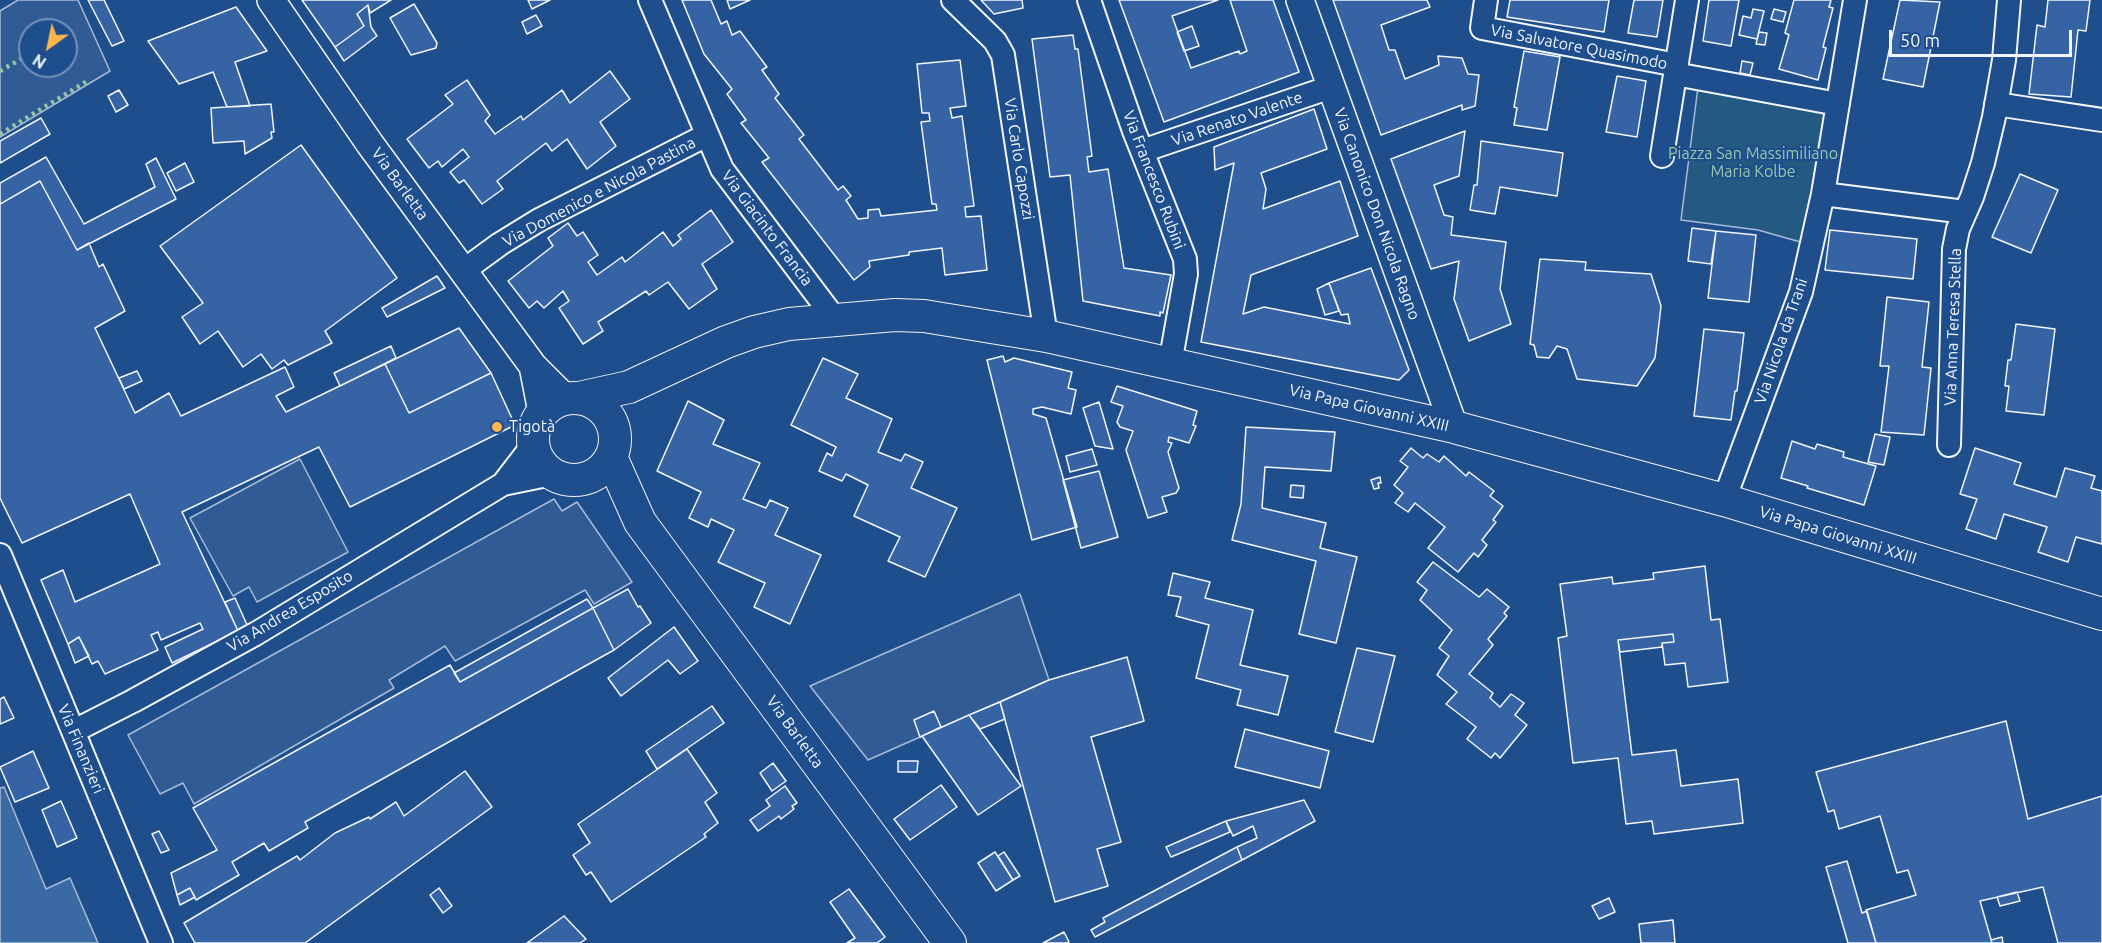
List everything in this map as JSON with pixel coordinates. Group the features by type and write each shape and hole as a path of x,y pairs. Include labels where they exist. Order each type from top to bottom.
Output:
{"main road":[{"name":"Via Papa Giovanni XXIII","path":"562,403 629,387 726,342 754,332 789,324 835,319 895,315 924,316 1046,336 1454,428 1724,500 2102,614"},
{"path":"610,419 629,387"},
{"name":"Via Barletta","path":"562,403 591,401 610,419 615,431 615,444 611,457 640,522 950,943"},
{"path":"562,403 536,422 533,445 536,456 543,466 562,479 586,479 596,474 611,457"},
{"name":"Via Barletta","path":"586,479 640,522"}],"street":[{"name":"Via Barletta","path":"271,0 370,144 562,403"},
{"name":"Via Giacinto Francia","path":"650,0 722,169 835,319"},
{"name":"Via Carlo Capozzi","path":"953,0 995,41 1003,55 1046,336"},
{"name":"Via Francesco Rubini","path":"1089,0 1142,151 1185,259 1186,274 1170,364"},
{"name":"Via Canonico Don Nicola Ragno","path":"1300,0 1454,428"},
{"name":"Via Salvatore Quasimodo","path":"1486,0 1482,28 1676,70"},
{"path":"1662,156 1687,0"},
{"name":"Via Nicola da Trani","path":"1724,500 1801,292 1823,194 1855,0"},
{"name":"Via Anna Teresa Stella","path":"1949,445 1954,249 1958,228 1983,163 2004,60 2009,0"},
{"path":"1676,70 1838,104"},
{"name":"Via Renato Valente","path":"1142,151 1331,87"},
{"path":"1996,104 2102,120"},
{"name":"Via Domenico e Nicola Pastina","path":"463,271 500,244 539,220 707,135"},
{"path":"1823,194 1965,212"},
{"name":"Via Andrea Esposito","path":"503,484 533,445"},
{"name":"Via Andrea Esposito","path":"74,731 257,633 503,484 552,474"},
{"name":"Via Finanzieri","path":"0,555 162,943"}],"green space":[{"name":"Piazza San Massimiliano Maria Kolbe","path":"1698,87 1829,112 1804,243 1758,230 1681,220"}],"shaded area":[{"path":"18,0 78,0 110,71 0,137 0,11"},
{"path":"300,459 348,552 257,602 249,587 233,596 190,518"},
{"path":"554,499 562,511 577,502 632,582 594,604 585,590 455,661 445,646 389,680 394,688 194,804 183,783 160,794 128,735"},
{"path":"1020,594 1049,680 868,760 810,686"},
{"path":"4,787 46,889 70,878 98,943 0,943 0,788"}],"building":[{"path":"88,0 104,0 124,41 112,46"},
{"path":"302,0 391,0 370,13 368,5 357,14 364,26 335,47"},
{"path":"528,0 550,0 532,9"},
{"path":"682,0 711,0 721,24 727,21 732,35 740,31 767,67 762,70 779,94 775,98 804,135 799,139 838,190 843,186 851,196 846,200 858,219 868,218 868,210 879,209 881,216 937,210 936,204 932,204 921,122 930,121 929,113 922,113 917,64 960,60 966,106 950,108 952,118 962,116 974,206 965,207 966,217 981,216 987,270 945,275 942,248 909,252 909,255 869,261 870,267 854,280 762,162 769,158 741,123 746,120 727,94 732,89 704,54"},
{"path":"727,0 750,0 730,9"},
{"path":"981,0 1022,0 1023,8 994,14"},
{"path":"1119,0 1218,0 1172,16 1191,68 1239,51 1240,54 1247,51 1230,0 1273,0 1299,72 1164,122"},
{"path":"1333,0 1427,0 1430,7 1381,25 1389,50 1395,50 1405,79 1439,65 1438,56 1462,58 1468,74 1479,75 1475,106 1462,110 1462,105 1381,135"},
{"path":"1510,0 1609,0 1604,32 1507,17"},
{"path":"1634,0 1663,0 1657,37 1628,33"},
{"path":"1709,0 1739,0 1731,46 1703,41"},
{"path":"1794,0 1831,0 1829,7 1833,8 1823,47 1826,48 1818,80 1779,69 1789,35 1785,33"},
{"path":"1900,0 1940,2 1923,87 1883,79"},
{"path":"2048,0 2090,0 2086,31 2078,30 2071,97 2029,94 2037,25 2045,27"},
{"path":"414,4 437,43 436,48 411,55 390,18"},
{"path":"368,5 371,27 377,36 344,61 335,47 364,26 357,14"},
{"path":"236,7 267,51 235,62 250,106 227,107 213,72 179,84 148,41"},
{"path":"1753,9 1764,11 1757,39 1739,35 1743,16 1751,18"},
{"path":"1774,9 1786,12 1783,22 1771,19"},
{"path":"536,15 542,26 527,34 522,22"},
{"path":"1192,26 1199,46 1184,51 1177,32"},
{"path":"1759,32 1767,33 1765,45 1756,44"},
{"path":"1073,35 1075,49 1078,49 1092,156 1087,157 1089,172 1108,169 1124,268 1171,275 1163,313 1160,312 1160,316 1083,301 1070,175 1050,177 1032,39"},
{"path":"1524,51 1560,57 1547,130 1514,125 1517,108 1514,107"},
{"path":"1742,61 1753,63 1750,75 1740,73"},
{"path":"610,71 630,99 600,122 616,146 587,169 567,139 552,151 546,143 497,181 503,189 482,204 464,180 459,183 450,172 469,157 463,149 442,167 438,161 429,168 407,139 453,104 445,95 467,80 490,115 485,121 495,134 521,116 523,120 562,90 570,103"},
{"path":"1617,76 1646,81 1637,137 1606,132"},
{"path":"119,90 128,105 116,112 108,96"},
{"path":"271,104 274,132 271,132 272,138 245,154 244,141 213,143 211,108"},
{"path":"1314,109 1327,149 1261,173 1266,189 1263,209 1340,181 1358,236 1251,275 1243,314 1264,307 1350,324 1348,314 1341,315 1329,283 1371,268 1409,370 1399,380 1201,342 1234,163 1215,170 1214,147"},
{"path":"41,118 50,134 0,163 0,141"},
{"path":"1465,131 1459,176 1434,185 1444,215 1453,217 1451,235 1506,242 1500,289 1511,324 1469,341 1454,299 1459,261 1431,269 1391,159"},
{"path":"1481,141 1563,153 1557,196 1500,187 1495,214 1470,210 1474,185 1477,185"},
{"path":"301,145 397,278 325,331 332,343 288,365 284,360 272,369 261,354 243,367 218,331 200,344 182,317 203,303 160,246"},
{"path":"46,157 84,224 155,187 146,164 156,158 176,199 77,250 40,181 0,204 0,183"},
{"path":"185,163 194,182 176,191 167,173"},
{"path":"2020,174 2058,190 2031,253 1992,237"},
{"path":"40,181 77,250 89,243 99,267 103,264 125,311 95,328 135,413 169,393 181,416 285,367 294,387 276,396 286,412 385,364 409,413 491,373 515,425 350,507 319,447 182,512 238,631 172,663 165,647 203,629 200,623 161,640 158,632 151,635 158,650 105,674 98,661 92,664 79,637 68,644 41,580 63,570 75,602 160,564 130,494 22,543 0,498 0,204"},
{"path":"711,210 733,242 702,264 717,289 689,309 668,282 649,295 646,291 598,322 603,331 583,344 559,308 569,301 563,291 544,308 537,301 529,308 508,281 553,246 548,238 568,223 577,236 583,232 598,255 588,262 597,275 622,257 625,262 663,232 673,246 681,239 678,235"},
{"path":"1692,228 1716,231 1711,264 1688,261"},
{"path":"1830,230 1917,239 1913,279 1825,270"},
{"path":"1716,231 1756,235 1749,302 1708,298"},
{"path":"1540,259 1586,262 1585,270 1651,274 1661,306 1655,358 1637,386 1577,379 1567,349 1557,346 1549,358 1537,357 1534,345 1530,344"},
{"path":"437,276 445,288 387,317 382,308"},
{"path":"1329,283 1339,311 1325,315 1317,289"},
{"path":"1887,297 1929,302 1922,367 1931,368 1924,435 1881,432 1889,366 1880,366"},
{"path":"2016,324 2055,329 2044,415 2006,411 2009,386 2005,386"},
{"path":"459,328 491,373 409,413 385,364"},
{"path":"1704,329 1744,333 1731,420 1694,416"},
{"path":"391,346 396,358 340,386 334,373"},
{"path":"1003,356 1005,362 1014,358 1072,372 1068,388 1076,390 1071,414 1042,407 1033,409 1033,414 1046,418 1077,527 1032,540 987,360"},
{"path":"823,358 858,374 846,398 892,419 878,452 901,461 905,454 923,462 911,488 957,508 925,577 888,561 900,537 854,516 868,485 846,474 842,481 819,471 827,453 832,456 836,447 791,425"},
{"path":"137,371 142,381 124,389 119,378"},
{"path":"1117,386 1197,411 1193,425 1196,426 1189,443 1169,437 1168,442 1172,443 1168,452 1179,488 1176,493 1162,497 1167,512 1148,518 1126,450 1133,431 1120,427 1117,422 1123,406 1111,402"},
{"path":"688,401 724,420 713,444 760,463 743,499 766,508 770,500 788,508 775,535 821,555 790,624 754,607 765,583 718,562 734,530 711,519 708,527 689,518 701,492 657,471"},
{"path":"1099,402 1113,449 1095,446 1083,408"},
{"path":"1246,427 1335,432 1331,471 1265,467 1262,508 1326,523 1320,548 1357,557 1336,643 1299,634 1316,561 1232,540 1241,504"},
{"path":"1875,434 1890,437 1884,465 1868,462"},
{"path":"1792,441 1815,449 1817,444 1844,452 1843,457 1876,466 1864,505 1781,478"},
{"path":"1411,448 1423,458 1427,454 1439,462 1444,456 1466,476 1469,472 1494,491 1490,496 1503,506 1493,520 1496,522 1482,540 1487,545 1478,557 1474,553 1458,572 1428,548 1445,527 1415,503 1408,512 1395,503 1403,493 1394,485 1408,467 1400,461"},
{"path":"1975,448 2021,463 2014,484 2056,497 2065,468 2095,476 2091,488 2102,491 2102,544 2076,537 2068,562 2038,552 2047,527 2004,514 1996,539 1966,529 1977,499 1960,494"},
{"path":"1092,449 1097,465 1070,472 1066,456"},
{"path":"1099,471 1118,537 1081,548 1063,480"},
{"path":"1380,477 1379,488 1374,489 1371,480"},
{"path":"1291,485 1304,486 1303,498 1290,497"},
{"path":"1433,562 1479,597 1487,589 1509,607 1504,613 1507,616 1488,639 1493,645 1469,674 1493,693 1490,698 1500,707 1511,694 1524,703 1515,715 1527,725 1500,758 1495,753 1491,758 1467,739 1476,727 1446,704 1457,692 1437,675 1449,656 1439,648 1452,630 1420,600 1427,590 1417,582"},
{"path":"1705,566 1711,620 1720,619 1728,682 1688,687 1685,663 1665,665 1662,643 1674,642 1673,634 1618,640 1632,755 1676,750 1681,786 1738,779 1743,823 1654,834 1652,821 1626,824 1618,758 1573,763 1558,638 1567,636 1560,584 1612,577 1613,584 1654,579 1653,573"},
{"path":"1173,573 1210,582 1205,598 1253,610 1240,665 1288,676 1278,715 1237,705 1241,690 1196,678 1209,625 1176,616 1181,597 1168,595"},
{"path":"628,589 638,607 640,606 651,623 614,650 593,608"},
{"path":"235,598 248,627 238,631 225,602"},
{"path":"587,599 593,608 460,682 454,673"},
{"path":"593,608 614,650 305,822 308,828 269,851 264,843 232,862 239,875 196,900 190,888 177,895 171,873 217,850 193,808 450,665 460,682"},
{"path":"674,627 698,661 680,674 668,660 621,696 608,678"},
{"path":"1673,634 1674,642 1662,643 1662,647 1620,652 1618,640"},
{"path":"79,637 89,656 75,663 68,644"},
{"path":"1357,648 1395,656 1373,742 1335,732"},
{"path":"1127,657 1144,721 1091,737 1121,842 1097,849 1108,886 1055,902 1000,702 1049,680"},
{"path":"4,697 14,718 0,724 0,699"},
{"path":"1000,702 1005,719 980,729 969,715"},
{"path":"712,706 724,723 657,769 646,751"},
{"path":"934,711 941,727 920,737 914,720"},
{"path":"969,715 1021,786 978,815 922,736"},
{"path":"2006,721 2028,819 2102,796 2102,943 2058,943 2043,887 1980,901 1992,943 1876,943 1866,910 1916,895 1908,870 1897,873 1880,816 1839,829 1834,810 1828,812 1816,772"},
{"path":"1245,729 1329,751 1320,788 1235,767"},
{"path":"687,749 717,793 705,802 718,823 704,834 706,837 611,902 591,872 586,875 573,855 590,843 578,824"},
{"path":"33,751 49,788 15,802 0,767"},
{"path":"898,761 918,761 917,772 898,772"},
{"path":"773,763 786,781 772,791 760,773"},
{"path":"465,771 492,807 305,943 195,943 184,923 297,856 300,860 335,833 369,817 370,819 396,802 404,816"},
{"path":"941,785 957,807 910,840 894,819"},
{"path":"785,786 797,803 792,806 794,809 781,819 779,816 758,831 750,820 770,806 766,800"},
{"path":"1304,800 1315,821 1242,860 1237,847 1257,838 1253,826 1233,836 1226,821"},
{"path":"61,801 77,838 57,847 42,810"},
{"path":"1226,821 1230,832 1171,857 1166,847"},
{"path":"159,831 169,850 161,853 152,834"},
{"path":"1237,847 1242,860 1095,937 1091,930 1105,922 1103,918"},
{"path":"995,852 1013,880 996,891 978,863"},
{"path":"1004,852 1020,876 1013,880 998,856"},
{"path":"1847,861 1862,913 1867,911 1876,943 1848,943 1826,867"},
{"path":"190,888 195,897 180,905 177,895"},
{"path":"439,888 452,906 443,913 430,895"},
{"path":"849,889 885,937 877,943 847,943 855,938 830,902"},
{"path":"2017,892 2020,901 2000,906 1997,897"},
{"path":"1609,898 1615,912 1599,919 1592,906"},
{"path":"564,916 586,939 580,943 527,943"},
{"path":"1673,920 1675,943 1641,943 1639,924"},
{"path":"1064,932 1069,942 1043,943"},
{"path":"2002,937 2003,943 1992,943 1991,940"}],"hedge":[{"path":"0,71 18,61"},
{"path":"0,134 89,80"}],"place":[{"name":"Tigotà","path":"497,427"}]}
